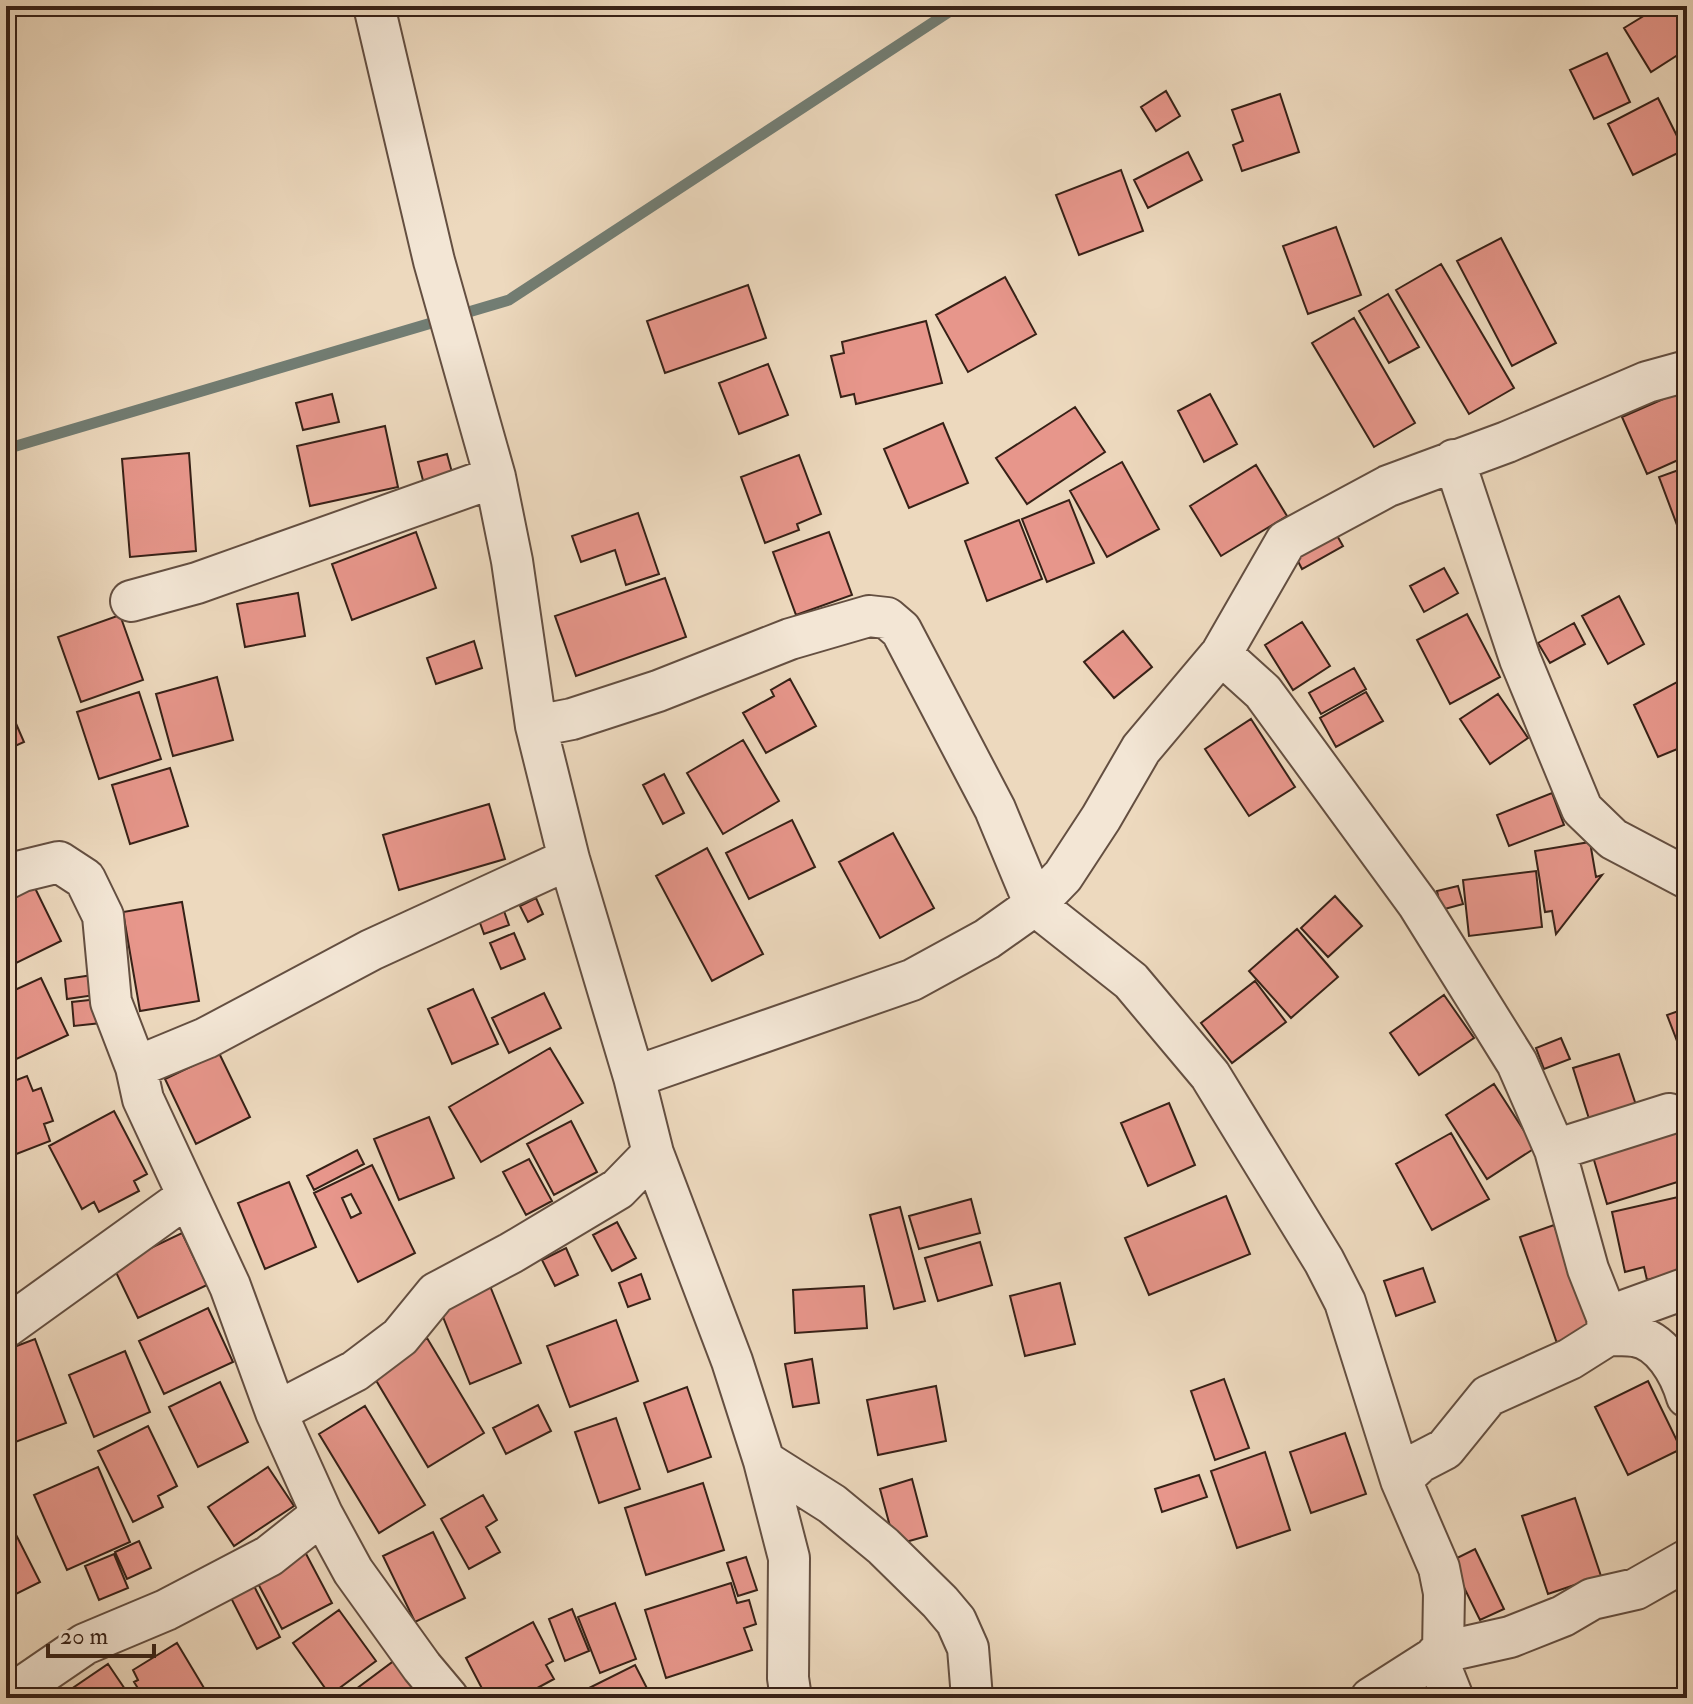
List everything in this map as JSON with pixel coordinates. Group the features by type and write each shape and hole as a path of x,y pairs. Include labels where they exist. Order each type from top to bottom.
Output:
{"street":[{"path":"374,6 434,261 495,477 512,561 536,726 569,859 634,1077 653,1153 723,1336 764,1461 789,1558 788,1691"},
{"path":"634,1077 912,980 987,939 1035,905 1063,876 1141,749 1221,654 1286,541 1388,486 1507,442 1647,382 1687,371"},
{"path":"1454,460 1520,659 1582,809 1613,839 1687,878"},
{"path":"131,601 197,583 495,477"},
{"path":"536,726 572,719 658,691 790,639 869,616 887,618 901,630 995,809 1035,905 1131,981 1210,1075 1324,1261 1345,1302 1401,1480 1439,1568 1444,1593 1440,1653 1453,1698"},
{"path":"1221,654 1263,692 1418,904 1517,1063 1555,1150 1588,1269 1608,1326"},
{"path":"136,1067 206,1038 371,950 569,859"},
{"path":"6,879 22,871 59,862 85,879 103,916 111,1002 136,1067 143,1099 230,1286 276,1412 322,1514 353,1571 448,1698"},
{"path":"1555,1150 1669,1114"},
{"path":"276,1412 355,1371 400,1337 436,1293 511,1253 618,1189 653,1153"},
{"path":"6,1327 188,1196"},
{"path":"1401,1480 1420,1462 1445,1449 1488,1396 1570,1359 1608,1326 1687,1288"},
{"path":"1608,1326 1661,1349 1687,1397"},
{"path":"764,1461 832,1504 883,1546 940,1602 956,1621 968,1648 972,1698"},
{"path":"6,1698 85,1644 166,1610 269,1556 322,1514"},
{"path":"1371,1698 1440,1653 1510,1637 1563,1616 1592,1599 1636,1589 1687,1560"}],"building":[{"path":"1660,6 1687,6 1687,49 1651,72 1624,28"},
{"path":"1607,53 1630,102 1594,119 1570,70"},
{"path":"1166,91 1180,116 1156,131 1141,107"},
{"path":"1280,94 1299,152 1242,171 1233,145 1243,141 1232,110"},
{"path":"1658,98 1684,150 1633,175 1608,124"},
{"path":"1188,152 1202,180 1148,208 1134,180"},
{"path":"1121,170 1143,231 1079,255 1056,195"},
{"path":"1336,227 1361,295 1308,314 1283,246"},
{"path":"1501,238 1556,343 1512,366 1457,261"},
{"path":"1441,264 1514,388 1469,414 1396,290"},
{"path":"1005,277 1036,334 968,372 936,315"},
{"path":"748,285 766,338 665,373 647,321"},
{"path":"1388,294 1419,347 1389,363 1359,311"},
{"path":"1354,318 1415,423 1374,447 1312,343"},
{"path":"926,321 942,383 856,404 854,394 841,397 831,356 844,353 842,342"},
{"path":"768,364 788,415 739,434 719,383"},
{"path":"1686,389 1687,456 1647,474 1622,417"},
{"path":"332,394 339,422 303,430 296,403"},
{"path":"1210,394 1237,444 1204,462 1178,411"},
{"path":"1075,407 1105,452 1027,504 996,458"},
{"path":"943,423 968,483 909,508 884,449"},
{"path":"385,426 398,487 310,506 297,446"},
{"path":"189,453 196,551 130,557 122,459"},
{"path":"447,454 453,476 424,484 418,462"},
{"path":"799,455 821,514 797,524 799,530 765,543 741,477"},
{"path":"1122,462 1159,529 1107,557 1070,491"},
{"path":"1256,465 1287,516 1221,556 1190,506"},
{"path":"1687,467 1687,539 1683,541 1659,477"},
{"path":"1069,500 1094,563 1047,582 1022,519"},
{"path":"638,513 659,574 626,585 615,550 581,562 572,536"},
{"path":"1019,520 1042,579 987,601 965,541"},
{"path":"1331,525 1343,546 1302,569 1291,548"},
{"path":"416,532 436,588 352,620 332,564"},
{"path":"829,532 852,595 796,615 773,552"},
{"path":"1444,568 1458,593 1424,612 1410,586"},
{"path":"665,578 686,637 576,676 555,616"},
{"path":"298,593 305,636 245,647 237,604"},
{"path":"1619,596 1644,644 1608,664 1582,616"},
{"path":"1467,614 1500,677 1450,704 1417,640"},
{"path":"120,615 143,680 81,702 58,637"},
{"path":"1302,622 1330,666 1293,690 1265,645"},
{"path":"1574,623 1585,644 1550,663 1538,643"},
{"path":"1123,631 1152,667 1114,698 1084,662"},
{"path":"474,641 482,668 436,684 427,658"},
{"path":"1354,668 1366,689 1321,714 1309,693"},
{"path":"217,677 233,740 173,756 156,694"},
{"path":"790,679 816,726 766,753 743,713 774,696 771,690"},
{"path":"1677,682 1687,702 1687,745 1658,757 1634,705"},
{"path":"139,692 161,759 99,779 77,712"},
{"path":"1366,692 1383,721 1336,747 1320,718"},
{"path":"1498,694 1528,738 1490,764 1460,719"},
{"path":"14,719 24,742 6,750 6,723"},
{"path":"1251,719 1295,787 1249,816 1205,749"},
{"path":"743,740 779,801 723,834 687,773"},
{"path":"170,768 188,826 130,844 112,785"},
{"path":"664,774 684,813 663,824 643,785"},
{"path":"1552,793 1564,825 1509,846 1497,815"},
{"path":"489,804 505,859 399,890 383,835"},
{"path":"792,820 815,867 749,899 726,853"},
{"path":"893,833 934,908 880,938 839,862"},
{"path":"1590,842 1596,877 1602,875 1556,934 1552,911 1545,912 1535,851"},
{"path":"707,848 763,954 712,981 656,876"},
{"path":"1536,871 1542,927 1469,936 1463,880"},
{"path":"32,882 61,941 6,968 6,894"},
{"path":"1458,886 1463,904 1441,910 1437,891"},
{"path":"1335,896 1362,926 1328,957 1301,928"},
{"path":"536,898 543,914 528,922 520,906"},
{"path":"500,900 509,925 484,934 475,909"},
{"path":"182,902 199,1001 140,1011 123,912"},
{"path":"1297,929 1338,977 1291,1018 1249,971"},
{"path":"514,933 525,959 501,969 490,943"},
{"path":"93,975 95,995 67,999 65,979"},
{"path":"41,978 68,1035 10,1062 6,1054 6,994"},
{"path":"1255,981 1286,1022 1232,1063 1201,1023"},
{"path":"473,989 498,1044 452,1064 428,1009"},
{"path":"544,993 561,1028 509,1053 492,1018"},
{"path":"1444,995 1474,1038 1419,1075 1390,1033"},
{"path":"98,999 101,1023 74,1026 72,1002"},
{"path":"1687,1008 1687,1067 1667,1015"},
{"path":"1561,1038 1570,1059 1544,1069 1536,1048"},
{"path":"550,1048 583,1103 481,1162 449,1107"},
{"path":"219,1053 250,1117 196,1144 165,1079"},
{"path":"1619,1054 1638,1111 1591,1125 1573,1068"},
{"path":"27,1076 33,1091 41,1088 53,1121 44,1124 50,1141 6,1158 6,1084"},
{"path":"1494,1084 1535,1148 1487,1179 1446,1115"},
{"path":"1169,1103 1195,1165 1148,1186 1121,1123"},
{"path":"114,1111 147,1174 134,1181 139,1191 99,1212 94,1202 82,1209 49,1146"},
{"path":"429,1117 454,1178 399,1200 374,1139"},
{"path":"571,1121 597,1172 554,1195 527,1144"},
{"path":"1674,1124 1687,1179 1607,1204 1591,1150"},
{"path":"1451,1133 1489,1199 1432,1230 1396,1164"},
{"path":"357,1150 364,1164 314,1190 307,1176"},
{"path":"529,1159 552,1201 526,1215 503,1172"},
{"path":"372,1165 415,1253 358,1282 314,1193","holes":["351,1194 361,1213 351,1218 342,1198"]},
{"path":"289,1182 316,1247 265,1269 238,1203"},
{"path":"1687,1195 1687,1258 1680,1259 1683,1271 1647,1280 1644,1267 1625,1272 1612,1212"},
{"path":"1226,1196 1250,1254 1149,1295 1125,1238"},
{"path":"971,1199 980,1233 919,1249 909,1216"},
{"path":"900,1207 925,1301 894,1309 870,1215"},
{"path":"617,1222 636,1258 612,1271 593,1235"},
{"path":"1554,1225 1593,1337 1559,1349 1520,1237"},
{"path":"182,1233 207,1285 138,1318 113,1266"},
{"path":"980,1242 992,1285 938,1301 925,1258"},
{"path":"566,1248 578,1275 555,1286 542,1260"},
{"path":"1423,1268 1435,1302 1396,1316 1384,1281"},
{"path":"641,1274 650,1299 628,1307 619,1283"},
{"path":"488,1281 521,1363 470,1384 437,1302"},
{"path":"1060,1283 1075,1344 1025,1356 1010,1296"},
{"path":"864,1286 867,1328 795,1333 793,1290"},
{"path":"208,1308 233,1362 164,1394 139,1341"},
{"path":"616,1320 638,1381 570,1407 547,1346"},
{"path":"427,1338 484,1433 428,1467 371,1372"},
{"path":"35,1339 66,1423 10,1444 6,1434 6,1350"},
{"path":"125,1351 150,1412 94,1437 69,1375"},
{"path":"812,1359 819,1403 793,1407 785,1364"},
{"path":"1224,1379 1249,1448 1215,1460 1191,1391"},
{"path":"1648,1381 1681,1449 1628,1475 1595,1407"},
{"path":"220,1382 248,1442 198,1467 169,1407"},
{"path":"936,1386 946,1441 878,1455 867,1400"},
{"path":"687,1387 711,1457 668,1472 644,1403"},
{"path":"538,1405 551,1431 506,1454 493,1428"},
{"path":"365,1406 425,1505 379,1533 319,1434"},
{"path":"616,1418 640,1489 599,1503 575,1432"},
{"path":"148,1426 177,1486 158,1496 163,1507 133,1522 98,1451"},
{"path":"1345,1433 1366,1494 1311,1513 1290,1452"},
{"path":"1265,1452 1290,1530 1237,1548 1211,1471"},
{"path":"98,1467 130,1542 67,1570 34,1495"},
{"path":"268,1467 294,1506 234,1546 208,1507"},
{"path":"1199,1475 1207,1497 1162,1512 1155,1489"},
{"path":"912,1479 927,1536 895,1545 880,1489"},
{"path":"703,1483 724,1550 646,1575 625,1508"},
{"path":"483,1495 497,1520 486,1527 500,1552 469,1569 441,1519"},
{"path":"1575,1498 1601,1576 1548,1594 1522,1516"},
{"path":"6,1515 40,1582 6,1599"},
{"path":"433,1532 465,1598 415,1622 383,1556"},
{"path":"139,1541 151,1568 127,1579 115,1552"},
{"path":"1475,1549 1504,1609 1480,1620 1451,1561"},
{"path":"304,1550 332,1603 282,1629 254,1576"},
{"path":"114,1554 128,1588 99,1600 85,1566"},
{"path":"746,1557 757,1590 738,1596 727,1563"},
{"path":"252,1582 280,1637 257,1649 229,1594"},
{"path":"731,1583 737,1603 749,1600 756,1624 744,1628 752,1650 666,1678 645,1610"},
{"path":"615,1603 636,1659 600,1673 578,1617"},
{"path":"572,1609 589,1651 565,1661 549,1619"},
{"path":"339,1610 376,1661 330,1695 293,1643"},
{"path":"533,1622 553,1661 546,1665 554,1679 519,1698 487,1698 466,1658"},
{"path":"177,1643 210,1698 144,1698 134,1682 138,1680 133,1670"},
{"path":"395,1660 423,1698 344,1698"},
{"path":"108,1664 131,1698 58,1698"},
{"path":"635,1665 652,1698 584,1698 581,1692"}],"waterway":[{"path":"6,449 509,300 958,6"}]}
